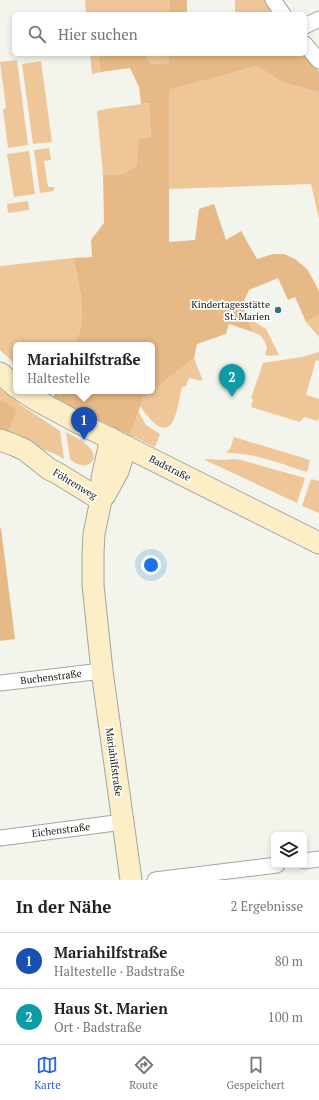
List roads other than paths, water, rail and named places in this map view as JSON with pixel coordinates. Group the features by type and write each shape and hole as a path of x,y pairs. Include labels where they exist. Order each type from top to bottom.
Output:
{"street":[{"path":"273,0 282,12"},
{"path":"307,25 319,19"},
{"path":"307,47 319,62"},
{"path":"0,373 13,384"},
{"name":"Badstraße","path":"27,394 58,412 319,543"},
{"name":"Föhrenweg","path":"0,440 19,447 49,468 57,481 87,508 99,507"},
{"name":"Mariahilfstraße","path":"118,442 118,471 99,507 93,554 93,567 94,600 102,670 131,880"},
{"name":"Buchenstraße","path":"0,683 102,670"},
{"name":"Eichenstraße","path":"0,838 123,822"},
{"path":"307,861 319,859"},
{"path":"155,880 271,870"}],"place":[{"name":"Kindertagesstätte St. Marien","path":"278,310"},
{"name":"Haus St. Marien","path":"232,397"},
{"name":"Mariahilfstraße","path":"84,440"}]}
